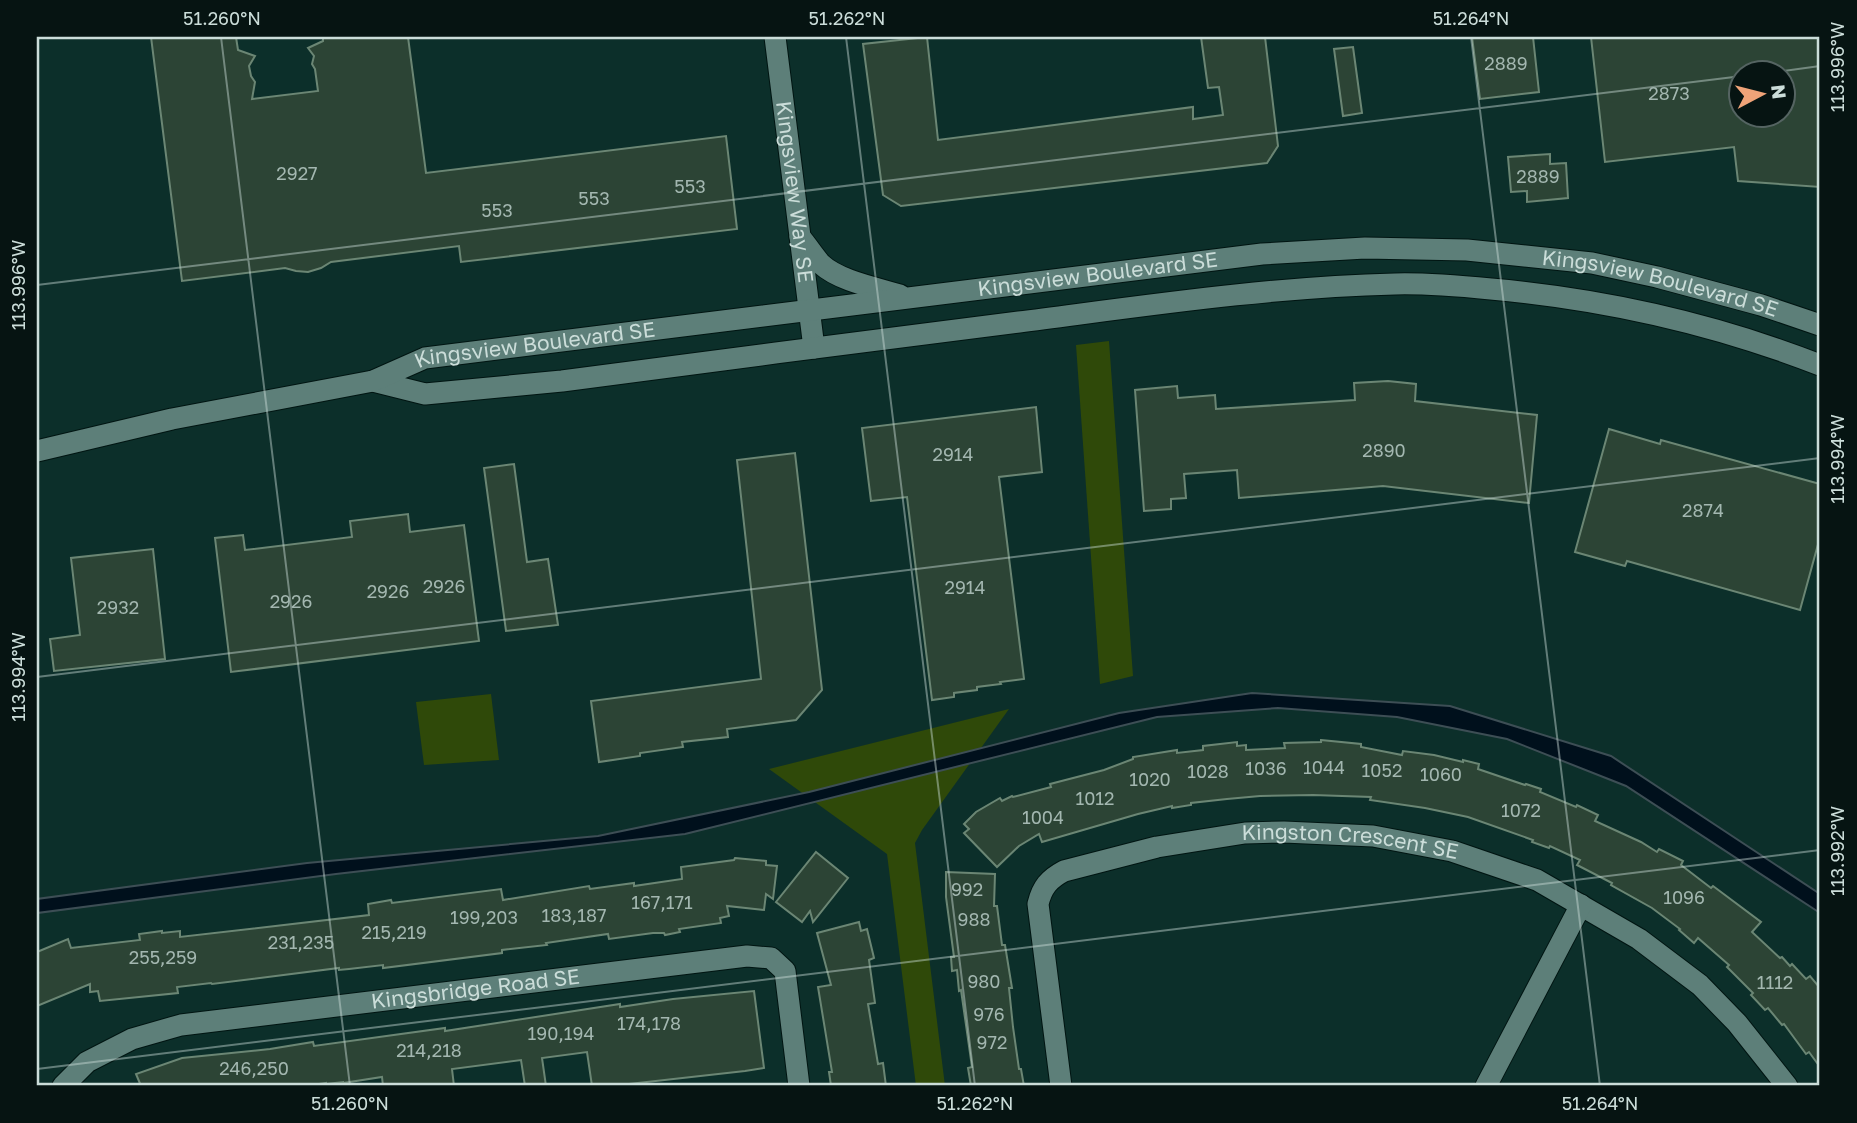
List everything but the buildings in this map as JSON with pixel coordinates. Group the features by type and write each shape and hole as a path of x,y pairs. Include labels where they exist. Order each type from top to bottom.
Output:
{"main road":[{"name":"Kingsview Way SE","path":"775,37 814,348"},
{"path":"800,237 823,265 841,276 866,286 909,297"},
{"name":"Kingsview Boulevard SE","path":"37,451 172,419 373,380 425,358 1262,254 1331,248 1481,251 1592,263 1657,276 1761,304 1820,325"},
{"name":"Kingsview Boulevard SE","path":"373,380 425,394 562,381 1266,292 1398,284 1531,292 1587,300 1705,327 1779,349 1820,365"},
{"name":"Kingston Crescent SE","path":"1061,1086 1038,904 1045,885 1064,871 1157,847 1245,833 1284,832 1373,835 1452,851 1537,880 1639,939 1700,985 1738,1023 1787,1086"},
{"path":"1486,1086 1581,905"},
{"name":"Kingsbridge Road SE","path":"63,1086 87,1062 98,1056 132,1039 181,1025 747,956 771,958 785,971 799,1086"}],"green space":[{"path":"1109,341 1133,676 1100,684 1076,345"},
{"path":"491,694 499,760 424,765 416,702"},
{"path":"1009,709 915,843 945,1086 916,1086 887,854 769,769"}],"water":[{"path":"1252,693 1450,706 1611,756 1820,894 1820,913 1626,786 1507,739 1397,717 1278,708 1157,717 685,834 336,874 37,913 37,899 307,863 598,836 809,792 1119,713"}]}
